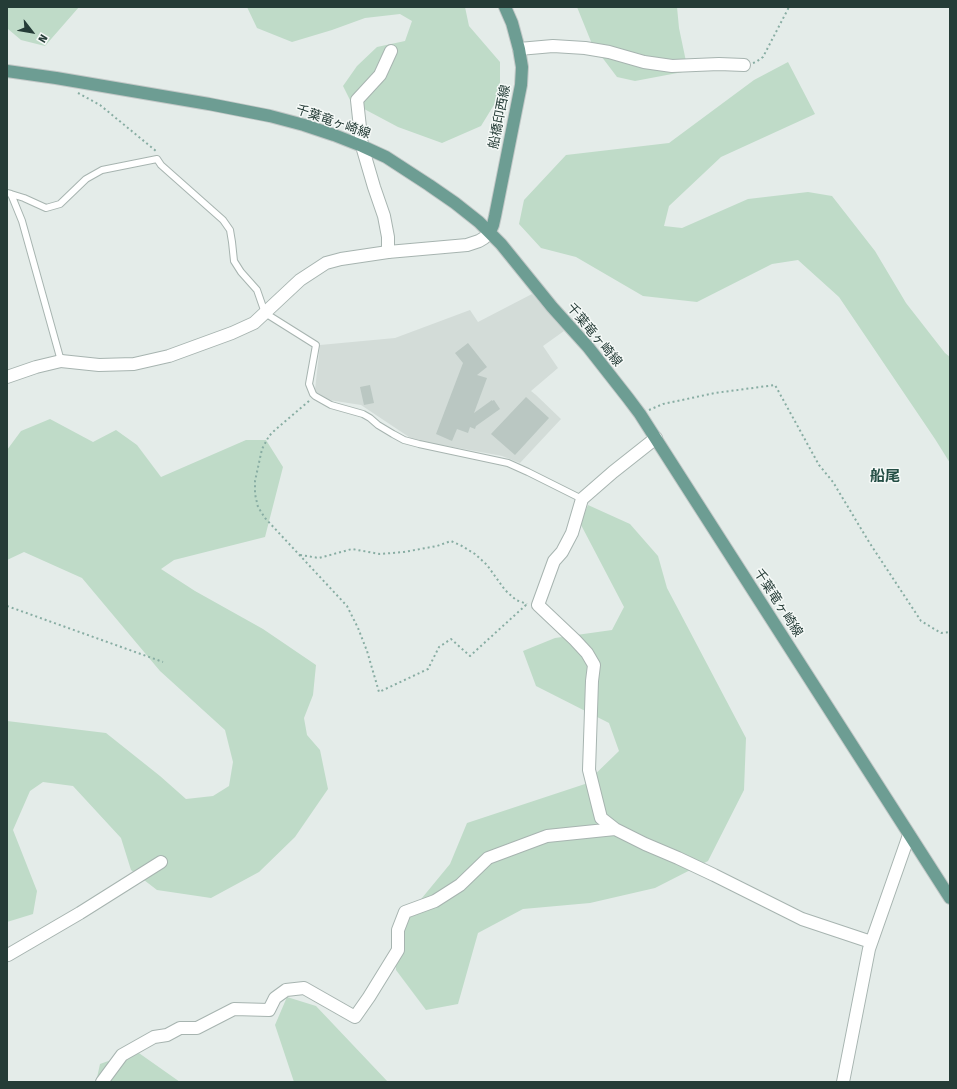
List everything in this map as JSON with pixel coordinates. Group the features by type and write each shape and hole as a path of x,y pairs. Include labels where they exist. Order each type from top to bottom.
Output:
{"main road":[{"name":"船橋印西線","path":"490,232 495,216 521,85 522,67 519,49 512,23 505,7"},
{"name":"千葉竜ヶ崎線","path":"7,71 209,104 270,116 304,125 334,135 386,157 430,185 479,222 490,232 552,307 588,347 640,414 950,898"}],"street":[{"path":"519,49 553,46 585,48 609,52 644,62 672,66 719,64 744,65"},
{"path":"388,252 388,237 384,216 362,146 358,100 380,74 391,52"},
{"path":"7,377 36,367 61,361 99,365 134,364 170,356 232,333 254,322 300,280 326,263 341,259 388,252 467,245 479,241 490,232"},
{"path":"656,438 582,499 572,533 562,552 554,561 532,604 559,625 575,640 587,653 594,665 592,681 589,770 602,818 615,829 714,875 802,919 871,942"},
{"path":"102,1082 122,1055 154,1037 167,1035 180,1028 198,1028 234,1009 269,1010 276,998 286,990 304,988 355,1017 398,950 398,930 405,912 435,901 460,885 488,858 548,836 615,829"},
{"path":"843,1082 869,949 909,835"},
{"path":"7,954 8,955 80,913 161,862"}],"lane":[{"path":"9,193 46,208 60,204 86,179 102,170 157,159 161,165 224,220 230,230 234,261 241,272 257,290 265,313 316,346 308,384 315,396 331,405 363,414 378,425 404,440 508,463 582,499"},
{"path":"9,193 22,220 61,361"}],"path":[{"path":"744,65 756,62 763,57 789,7"},
{"path":"74,92 100,105 160,154 157,159"},
{"path":"640,414 663,404 715,393 775,385 819,465 833,482 869,542 921,621 941,633 950,632"},
{"path":"315,396 269,436 262,449 255,481 255,494 258,507 265,518 347,606 367,651 379,692 428,669 439,647 451,639 470,656 532,604"},
{"path":"299,554 319,558 352,548 380,554 396,553 436,546 451,541 475,554 487,565 505,590 516,600 532,604"},
{"path":"7,606 163,662"}],"shaded area":[{"path":"532,294 564,331 543,346 558,368 531,391 561,419 520,463 502,456 412,439 361,405 329,400 315,390 320,345 395,338 470,310 478,322"}],"green space":[{"path":"7,7 79,7 45,46 21,40 8,29"},
{"path":"247,7 465,7 469,26 500,62 500,95 481,126 442,143 398,127 351,102 343,86 357,66 377,47 405,41 412,21 400,14 365,18 292,42 257,28"},
{"path":"577,7 677,7 679,28 688,71 635,81 617,77 592,44"},
{"path":"788,62 815,114 721,157 669,206 664,226 682,228 748,199 808,192 832,196 875,251 906,303 945,353 950,357 950,463 839,297 798,260 772,264 697,302 643,296 576,257 541,248 519,224 524,200 566,155 669,143 754,80"},
{"path":"50,419 93,442 116,430 137,445 161,477 246,440 266,440 283,467 265,537 174,560 161,569 195,591 263,629 316,665 313,695 304,718 307,735 320,750 328,789 295,837 259,872 211,898 157,890 131,870 121,838 73,786 43,782 30,791 13,830 37,891 33,914 7,922 7,721 106,733 186,799 213,796 229,786 233,762 225,730 160,671 82,578 24,552 7,560 7,450 21,431"},
{"path":"588,505 630,524 658,556 667,588 746,738 744,790 708,861 655,888 590,903 523,909 478,933 458,1004 426,1010 396,970 394,932 450,864 467,823 585,784 619,751 609,723 536,686 523,651 555,638 612,630 624,607 580,523"},
{"path":"287,997 316,1006 388,1082 294,1082 275,1025"},
{"path":"136,1051 180,1082 96,1082 100,1064"}],"building":[{"path":"468,343 487,367 477,375 487,378 474,413 492,400 494,400 500,409 476,426 475,429 470,427 468,433 457,429 452,441 436,434 463,363 455,353"},
{"path":"370,385 374,403 364,405 360,387"},
{"path":"526,397 549,418 515,455 491,434"}],"district":[{"name":"船尾","path":"885,477"}]}
